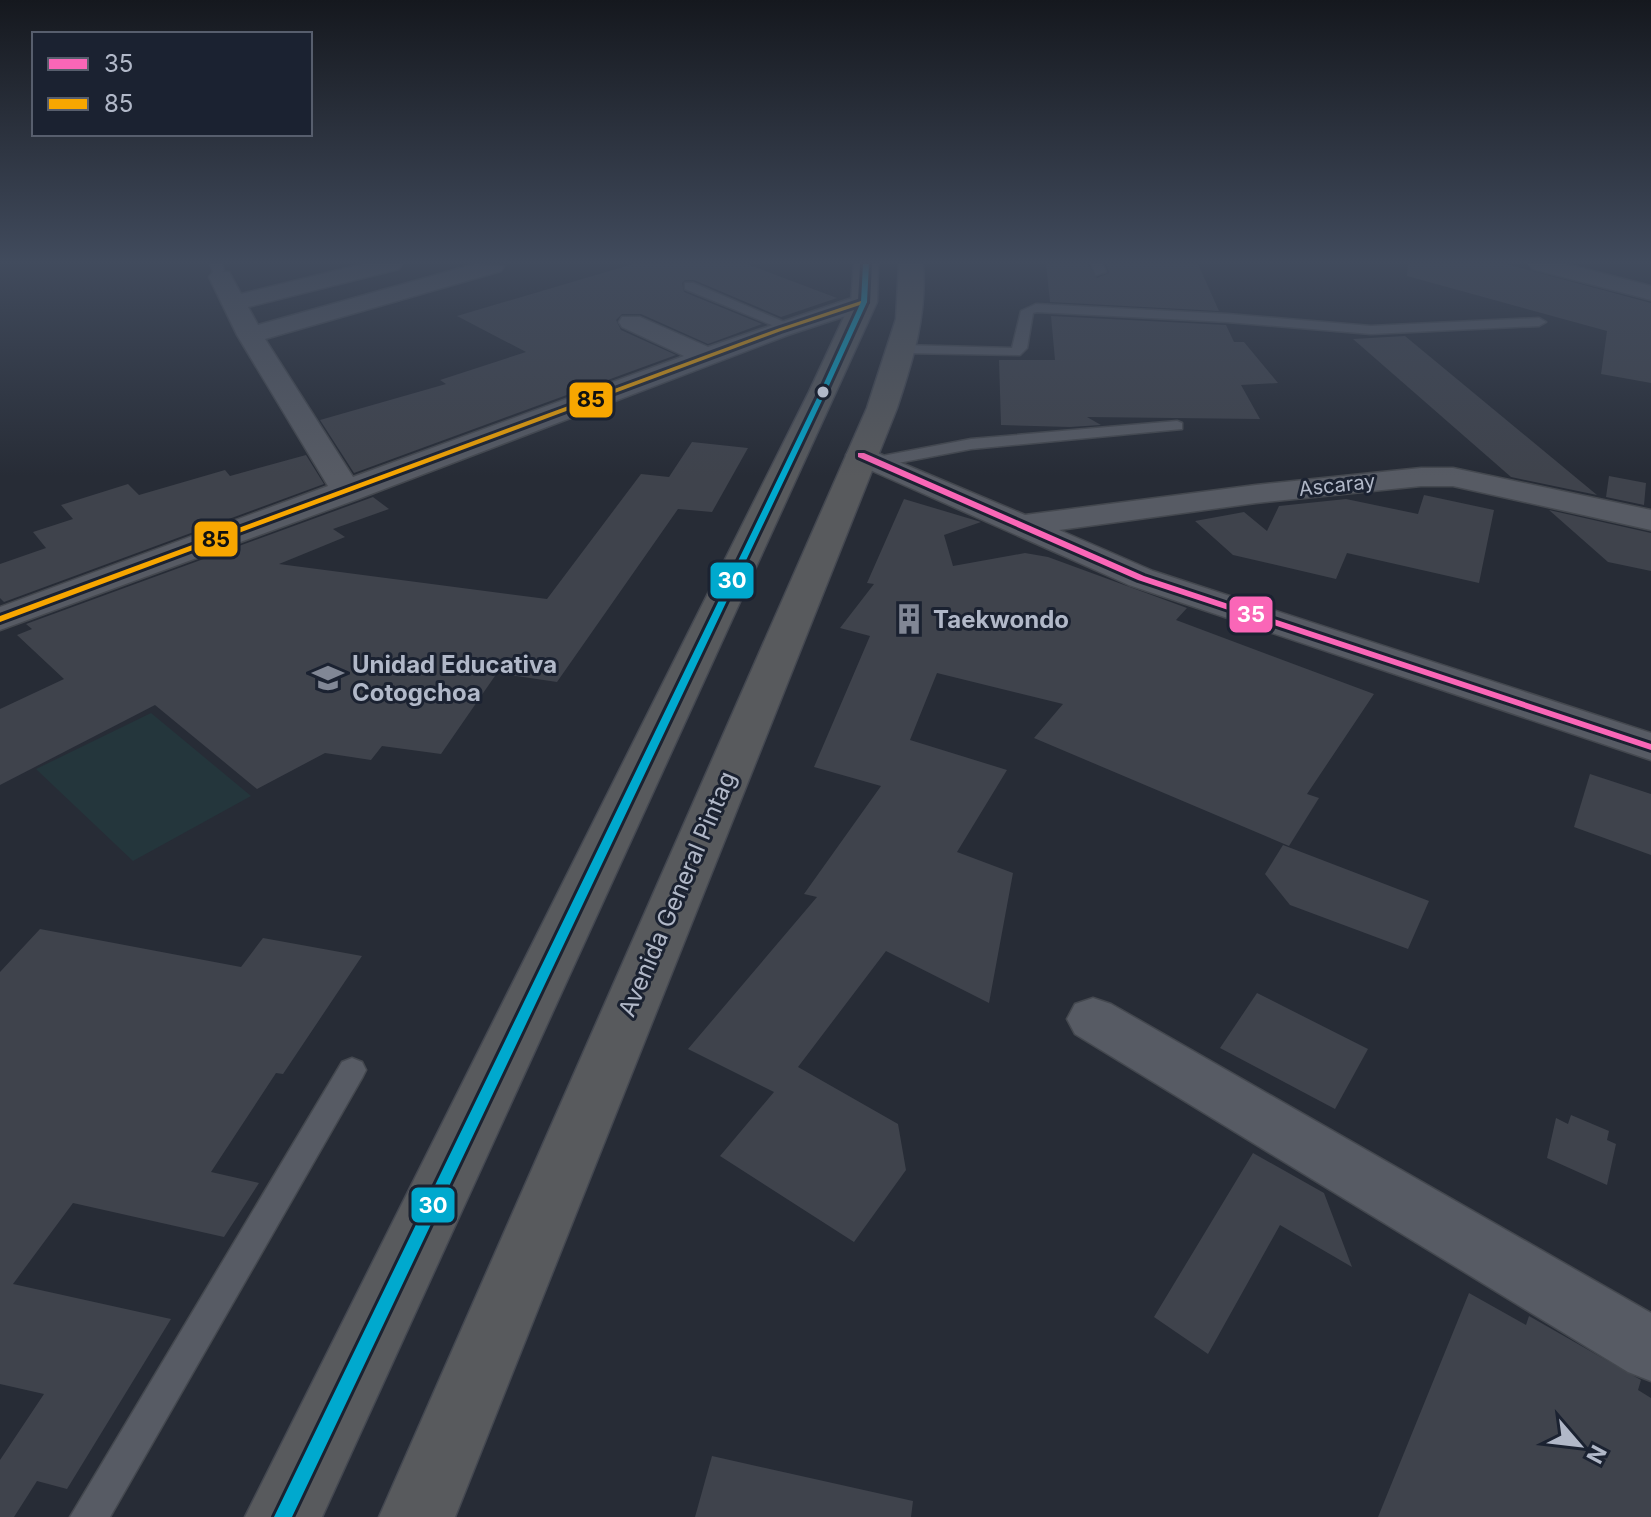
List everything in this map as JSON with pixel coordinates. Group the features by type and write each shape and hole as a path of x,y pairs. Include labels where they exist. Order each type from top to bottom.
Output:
{"highway":[{"path":"283,1517 841,335"},
{"name":"Avenida General Pintag","path":"417,1517 869,458 905,335"}],"street":[{"path":"250,335 347,492"},
{"path":"659,335 707,357"},
{"path":"0,619 768,335"},
{"path":"869,458 1141,578 1651,747"},
{"name":"Ascaray","path":"1021,525 1256,494 1421,477 1453,477 1651,520"},
{"path":"1093,1019 1651,1349"}],"lane":[{"path":"903,349 1015,352 1020,348 1022,335"},
{"path":"869,458 971,444 1177,426"},
{"path":"89,1517 352,1070"}],"shaded area":[{"path":"151,713 251,796 133,861 36,769"}],"building":[{"path":"493,335 632,335 676,355 354,473 320,420 446,384 440,380 526,352"},
{"path":"687,335 733,335 708,344"},
{"path":"1053,335 1231,335 1234,342 1244,342 1278,383 1241,385 1260,419 1087,417 1101,425 1001,425 999,360 1055,360"},
{"path":"1606,335 1651,335 1651,383 1601,374"},
{"path":"1405,336 1597,495 1511,477 1353,339"},
{"path":"692,442 748,448 712,512 678,509 557,682 497,673 441,754 382,746 371,760 325,753 257,789 155,705 0,785 0,709 64,679 17,635 32,629 26,624 373,497 389,509 333,529 345,537 279,564 547,599 641,474 669,477"},
{"path":"306,455 324,484 4,602 0,598 0,564 46,548 33,532 73,519 61,505 128,484 139,495 225,470 230,476"},
{"path":"1609,476 1646,483 1644,505 1606,497"},
{"path":"1424,495 1494,510 1479,583 1347,553 1336,579 1233,555 1195,521 1244,512 1267,531 1279,506 1346,499 1418,514"},
{"path":"904,499 981,522 944,535 953,566 1025,553 1048,557 1187,608 1176,620 1374,694 1307,794 1319,798 1289,846 1034,738 1063,704 937,673 910,740 1007,770 957,852 1013,873 989,1003 886,951 798,1067 898,1124 906,1170 854,1242 720,1156 774,1092 688,1049 817,897 804,894 881,786 814,767 870,636 840,628 874,584 867,583"},
{"path":"1549,510 1651,533 1651,571 1608,562"},
{"path":"1590,774 1651,794 1651,855 1574,827"},
{"path":"1283,845 1429,901 1408,949 1290,905 1265,874"},
{"path":"40,929 241,967 263,938 362,956 283,1074 276,1073 211,1172 259,1183 224,1237 73,1203 13,1284 171,1319 67,1489 37,1481 14,1517 0,1517 0,1460 44,1394 0,1384 0,972"},
{"path":"1257,993 1368,1049 1335,1109 1220,1048"},
{"path":"1571,1115 1609,1131 1607,1140 1616,1144 1607,1185 1547,1158 1556,1118 1568,1124"},
{"path":"1253,1153 1324,1193 1352,1267 1280,1225 1208,1354 1154,1317"},
{"path":"1469,1293 1526,1325 1529,1316 1641,1380 1638,1390 1651,1398 1651,1517 1378,1517"},
{"path":"712,1456 913,1501 911,1517 695,1517"}],"transit line":[{"name":"85","path":"0,619 766,335"},
{"name":"30","path":"283,1517 849,335"},
{"name":"35","path":"861,455 1141,578 1651,747"}],"place":[{"name":"Taekwondo","path":"909,619"},
{"name":"Unidad Educativa Cotogchoa","path":"328,678"}]}
